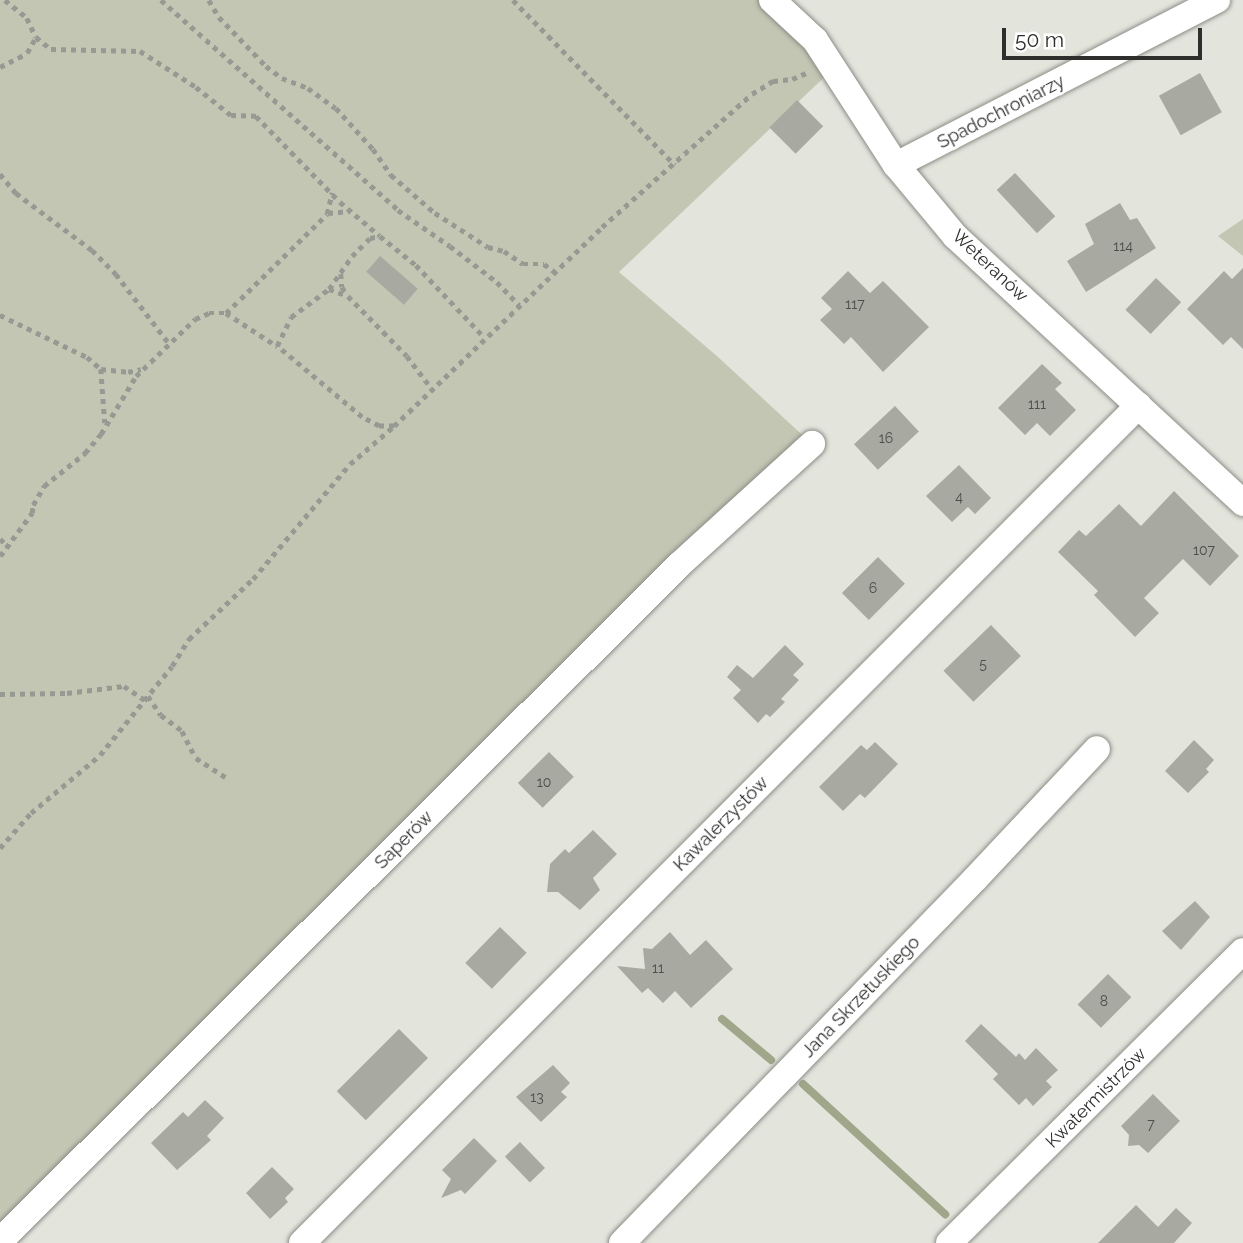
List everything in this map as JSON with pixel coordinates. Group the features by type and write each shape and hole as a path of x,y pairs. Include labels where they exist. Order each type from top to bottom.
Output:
{"street":[{"name":"Weteranów","path":"772,0 815,40 896,165 955,236 1243,503"},
{"name":"Spadochroniarzy","path":"896,165 1217,0"},
{"name":"Kawalerzystów","path":"302,1243 1139,405"},
{"name":"Saperów","path":"0,1241 680,565 811,444"},
{"name":"Jana Skrzetuskiego","path":"622,1243 975,879 1097,749"},
{"name":"Kwatermistrzów","path":"949,1243 1243,951"}],"path":[{"path":"5,0 27,18 36,37 51,49 140,51 196,87 231,115 256,116 351,211 416,265 484,337"},
{"path":"161,0 398,211 450,246 496,282 519,305"},
{"path":"209,0 219,17 266,66 282,78 308,88 336,108 373,149 391,175 435,213 488,247 504,251 523,264 544,264 555,272"},
{"path":"513,0 675,165"},
{"path":"0,67 27,53 36,37"},
{"path":"0,848 31,813 100,755 189,639 253,579 350,464 394,426 484,337 762,88 773,81 792,79 810,72 826,72 834,68"},
{"path":"0,174 16,193 92,250 116,274 168,342"},
{"path":"327,214 333,198 331,192"},
{"path":"226,313 327,214 336,210 351,211"},
{"path":"276,346 292,317 329,289 370,238 380,236"},
{"path":"341,273 342,287 348,296 407,356 432,389"},
{"path":"329,289 348,296"},
{"path":"0,556 32,513 44,486 85,453 105,428 126,389 142,369 168,342 203,315 226,313 276,346 362,417 379,426 394,426"},
{"path":"0,315 87,357 101,369 128,372 142,369"},
{"path":"101,369 105,428"},
{"path":"0,539 9,547"},
{"path":"0,694 88,692 124,686 146,698 161,715 182,731 196,758 227,778"}],"green space":[{"path":"0,0 772,0 834,68 619,272 718,357 812,444 0,1241"},
{"path":"1243,219 1243,256 1218,236"}],"building":[{"path":"1200,73 1222,112 1181,135 1159,96"},
{"path":"797,100 823,126 796,154 769,128"},
{"path":"1015,173 1055,216 1037,233 997,190"},
{"path":"1120,203 1130,220 1137,218 1156,248 1086,292 1067,261 1094,244 1085,224"},
{"path":"380,256 418,289 404,305 366,272"},
{"path":"1243,268 1243,349 1231,337 1223,345 1187,309 1224,271 1232,279"},
{"path":"848,271 870,293 883,281 929,327 883,372 851,337 844,344 820,320 832,309 821,298"},
{"path":"1156,278 1181,302 1151,334 1125,310"},
{"path":"1042,364 1062,383 1055,389 1076,410 1050,436 1037,423 1025,435 998,408"},
{"path":"895,406 919,432 878,470 854,444"},
{"path":"959,465 991,498 975,514 968,507 952,522 926,496"},
{"path":"1174,491 1239,556 1210,586 1183,559 1144,598 1159,613 1135,637 1094,595 1098,591 1058,552 1079,530 1086,536 1119,504 1141,526"},
{"path":"878,557 905,584 869,620 842,593"},
{"path":"991,625 1021,656 973,702 944,671"},
{"path":"785,645 804,664 793,675 799,680 781,699 785,702 770,717 766,714 758,723 733,698 741,690 727,677 737,665 753,678"},
{"path":"1194,740 1214,760 1206,769 1209,772 1188,793 1165,771"},
{"path":"875,742 898,764 865,798 860,794 843,811 819,787 861,745 867,750"},
{"path":"549,752 574,777 543,808 518,783"},
{"path":"593,830 617,854 593,878 600,890 580,910 558,892 547,892 550,864 565,849 569,853"},
{"path":"1195,901 1210,917 1181,950 1162,931"},
{"path":"500,927 527,953 492,989 465,963"},
{"path":"670,932 690,955 706,940 733,969 691,1008 675,991 663,1003 648,988 642,993 617,966 645,969 643,948 652,949"},
{"path":"1108,974 1131,997 1101,1028 1078,1004"},
{"path":"981,1024 1016,1057 1019,1053 1025,1060 1036,1048 1058,1070 1046,1081 1052,1087 1033,1106 1026,1098 1019,1105 993,1079 998,1074 965,1041"},
{"path":"399,1029 428,1058 366,1120 337,1091"},
{"path":"553,1065 570,1083 561,1092 567,1097 541,1122 516,1097"},
{"path":"1153,1094 1180,1121 1148,1153 1139,1145 1128,1146 1129,1135 1121,1126"},
{"path":"205,1100 224,1118 207,1136 211,1140 177,1170 151,1143 183,1112 188,1117"},
{"path":"474,1138 497,1161 465,1194 461,1190 441,1198 451,1179 442,1170"},
{"path":"520,1142 545,1168 530,1182 505,1157"},
{"path":"272,1167 294,1189 285,1198 288,1202 270,1219 246,1193"},
{"path":"1136,1205 1158,1227 1176,1208 1192,1223 1174,1243 1098,1243"}],"waterway":[{"path":"722,1019 771,1060"},
{"path":"803,1084 945,1214"}]}
